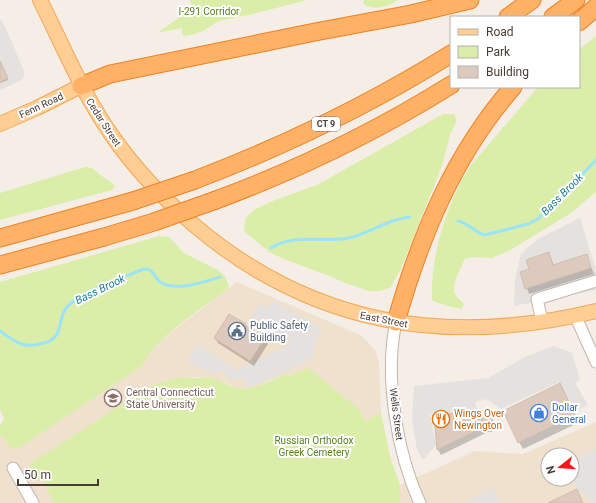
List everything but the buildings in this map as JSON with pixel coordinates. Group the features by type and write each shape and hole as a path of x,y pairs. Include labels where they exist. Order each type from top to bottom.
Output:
{"highway":[{"path":"81,86 110,74 411,14 470,0"},
{"path":"509,16 532,0"},
{"path":"554,16 576,0"},
{"path":"580,21 596,7"},
{"name":"CT 9","path":"0,238 133,202 246,160 329,123 394,89 450,55"},
{"name":"CT 9","path":"0,265 154,222 216,200 277,175 344,144 450,86"},
{"path":"396,322 422,242 446,187 458,164 483,125 512,88"}],"main road":[{"name":"Cedar Street","path":"40,0 81,86 99,117 125,155 153,187 194,225"},
{"name":"Fenn Road","path":"0,124 37,108 81,86"},
{"name":"East Street","path":"194,225 219,246 246,264 294,290 332,306 351,312 396,322 437,327 479,328 508,326 596,311"}],"street":[{"path":"542,321 537,299 596,281"},
{"path":"575,315 596,362"},
{"name":"Wells Street","path":"396,322 392,362 396,417 404,460 420,503"},
{"path":"13,468 33,503"}],"shaded area":[{"path":"0,18 24,71 24,78 0,90"},
{"path":"580,218 596,271 596,290 514,306 515,280 521,254 538,239","holes":["549,252 553,265 587,254 591,268 525,289 520,272 529,269 526,260"]},
{"name":"Central Connecticut State University","path":"237,282 360,335 366,340 376,352 379,363 381,413 365,421 358,408 288,375 284,375 248,389 234,387 227,383 210,378 192,377 166,380 147,388 43,479 53,503 0,503 0,435 12,449 19,448 142,366 159,343"},
{"path":"273,301 322,328 313,349 315,357 268,380 247,388 244,379 227,379 225,373 219,371 215,375 189,362 191,354 198,345 230,365 235,370 287,346 289,343 289,336 284,335 280,341 250,321 260,303 266,308"},
{"path":"554,346 572,353 580,379 575,383 588,405 574,412 559,382 501,409 486,399 475,402 478,410 430,415 436,445 423,460 417,450 412,418 414,386 488,378 525,357"},
{"path":"596,422 596,503 400,503 400,485 475,451 523,454"},
{"path":"596,449 596,503 591,503 585,492 579,493 576,487 580,487 580,456"},
{"path":"494,488 501,503 461,503"}],"green space":[{"name":"I-291 Corridor","path":"190,0 307,0 219,21 203,31 192,35 184,36 182,33 182,28 157,33 190,10 192,6"},
{"path":"364,0 398,0 386,6 375,8 366,6 363,3"},
{"path":"596,36 596,192 571,213 512,249 492,258 472,257 465,259 454,286 455,294 464,304 462,309 451,307 432,300 432,283 437,248 448,212 462,180 471,165 537,88 580,88 580,49"},
{"path":"443,114 454,114 457,120 450,135 442,166 401,269 390,288 380,291 369,291 340,281 269,252 245,232 244,229 246,218 254,210 275,200 317,185"},
{"path":"85,167 94,170 115,186 112,190 0,220 0,193"},
{"path":"159,236 169,237 184,253 216,269 225,276 229,286 228,289 170,332 154,348 142,366 19,448 12,449 0,435 0,426 4,419 0,409 0,282"},
{"name":"Russian Orthodox Greek Cemetery","path":"308,368 358,408 365,421 381,413 390,456 400,485 400,503 53,503 43,479 38,481 36,480 29,467 31,463 147,388 160,383 178,378 211,378 244,389 258,386 284,375 289,376"}],"waterway":[{"name":"Bass Brook","path":"458,221 485,235 528,224 538,219 596,160"},
{"name":"Bass Brook","path":"271,248 280,243 290,241 349,238 394,220 410,217"},
{"name":"Bass Brook","path":"0,331 20,344 37,345 48,342 57,334 64,311 70,304 96,288 144,269 150,270 160,282 173,286 190,285 220,277"}],"place":[{"name":"Public Safety Building","path":"237,331"},
{"name":"Central Connecticut State University","path":"113,398"},
{"name":"Dollar General","path":"539,413"},
{"name":"Wings Over Newington","path":"441,419"}]}
